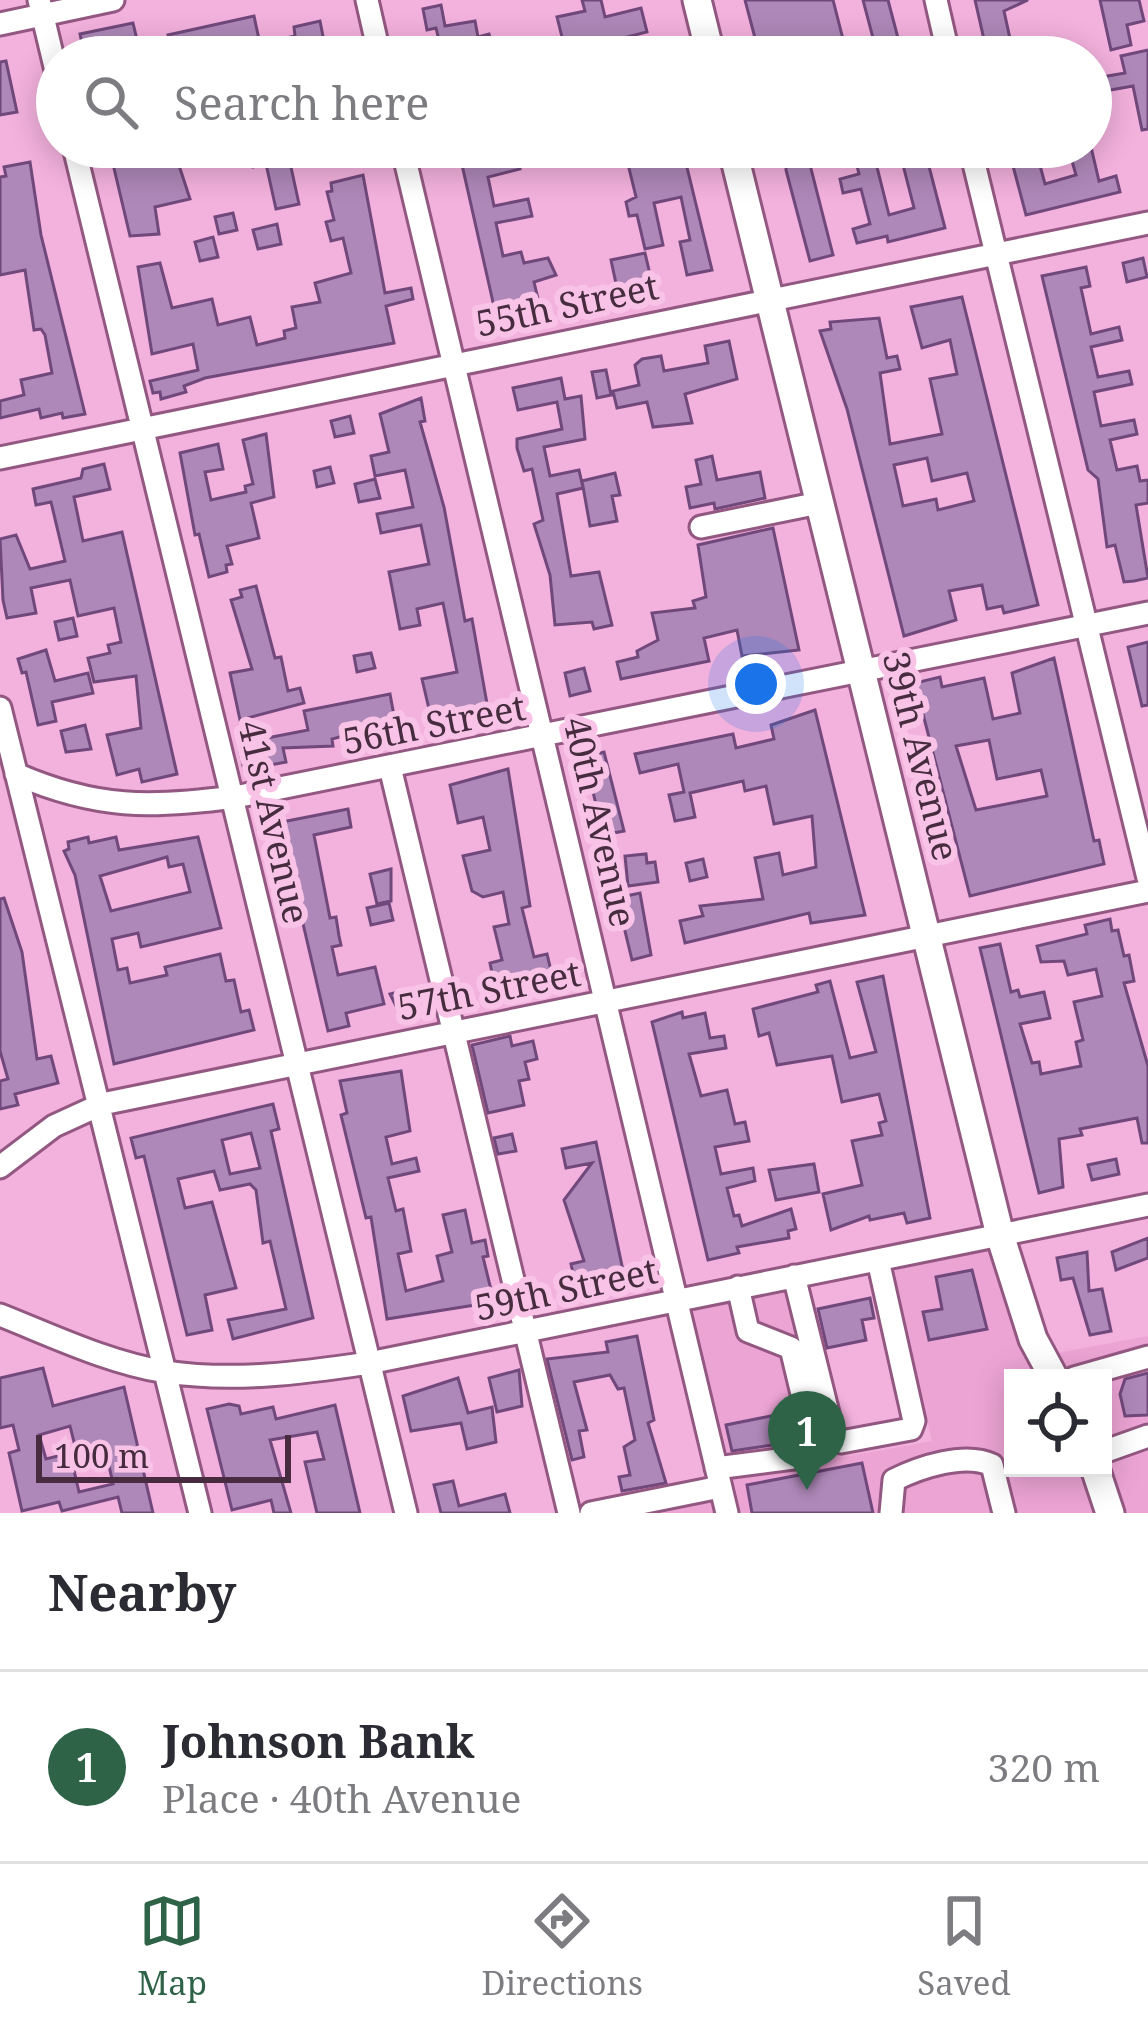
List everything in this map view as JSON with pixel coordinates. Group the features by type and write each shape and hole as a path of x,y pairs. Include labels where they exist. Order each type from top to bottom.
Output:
{"main road":[{"path":"697,0 706,36"},
{"name":"39th Avenue","path":"737,168 1000,1235 1033,1339 1049,1369"},
{"path":"1098,1477 1110,1513"}],"street":[{"path":"0,24 41,7 113,0"},
{"path":"367,0 375,36"},
{"path":"936,0 944,36"},
{"name":"41st Avenue","path":"79,168 406,1513"},
{"name":"40th Avenue","path":"407,168 546,736 727,1513"},
{"path":"975,168 1148,878"},
{"name":"55th Street","path":"0,458 140,425 1148,223"},
{"path":"701,527 819,502"},
{"name":"56th Street","path":"10,766 94,801 133,806 235,797 1148,614"},
{"path":"0,708 10,766 102,1105 200,1513"},
{"path":"389,766 569,1513"},
{"name":"57th Street","path":"0,1167 54,1126 102,1105 453,1029 1148,891"},
{"name":"59th Street","path":"0,1315 92,1351 166,1372 280,1376 369,1363 1148,1204"},
{"path":"794,1276 834,1437 841,1442 911,1429 914,1421 878,1260"},
{"path":"591,1513 801,1457 815,1448 790,1348 748,1331 738,1287"},
{"path":"1106,1369 1148,1357"},
{"path":"1112,1449 1148,1436"},
{"path":"892,1513 894,1480 978,1458 992,1465 1002,1504"},
{"path":"644,1513 672,1507 678,1513"}],"shaded area":[{"path":"1000,1235 1042,1356 1148,1336 1148,1513 607,1513 720,1486 674,1300 790,1277 832,1459 932,1441 889,1257"}],"building":[{"path":"582,0 601,0 605,17 641,8 647,32 562,36 557,17 585,11"},
{"path":"745,0 833,0 842,36 754,36"},
{"path":"863,0 888,0 897,36 872,36"},
{"path":"975,0 1028,0 1004,11 1009,36 983,36"},
{"path":"1100,0 1139,0 1144,21 1127,25 1131,45 1112,50 1112,36 1108,36"},
{"path":"441,5 445,26 475,21 478,36 438,36 436,28 427,30 423,9"},
{"path":"254,16 258,36 168,36"},
{"path":"320,21 323,36 295,36 294,27"},
{"path":"133,23 136,36 80,36"},
{"path":"1148,50 1148,129 1142,130 1133,86 1112,90 1112,75 1125,73 1121,56"},
{"path":"6,61 17,112 0,115 0,62"},
{"path":"30,162 41,235 85,414 63,418 62,413 41,418 39,409 0,418 0,401 24,395 21,380 52,373 45,335 41,329 34,330 25,270 0,275 0,177 6,176 4,167"},
{"path":"114,168 180,168 190,199 155,207 159,234 130,236"},
{"path":"267,168 291,168 299,204 276,209"},
{"path":"463,168 520,168 488,177 494,206 528,199 532,216 496,223 503,256 521,252 524,263 548,258 556,275 534,282 539,303 497,320"},
{"path":"629,168 687,168 712,270 687,275 680,242 690,240 681,197 654,203 663,245 645,249 637,215 629,216 626,202 636,197"},
{"path":"811,168 833,255 810,261 786,170"},
{"path":"858,168 877,168 889,215 914,208 904,168 929,168 945,228 888,242 887,236 857,243 853,229 870,224 861,189 843,193 840,179 859,174"},
{"path":"1014,168 1041,168 1045,184 1076,175 1074,168 1096,168 1099,181 1116,176 1120,192 1026,215"},
{"path":"363,175 385,293 411,288 413,299 386,306 394,343 205,378 184,386 186,392 161,399 160,392 153,393 150,381 198,370 193,344 152,354 138,267 160,263 172,308 212,299 218,325 250,317 257,345 285,338 284,331 296,328 292,307 320,302 315,283 351,273 343,238 331,241 326,222 334,220 327,192 332,191 331,183"},
{"path":"233,213 237,230 219,234 215,217"},
{"path":"277,224 281,244 258,249 253,230"},
{"path":"213,237 218,257 200,261 195,242"},
{"path":"645,253 652,283 618,293 611,260"},
{"path":"1143,258 1147,277 1127,282 1123,263"},
{"path":"1086,267 1090,286 1081,288 1091,334 1119,327 1122,340 1091,347 1098,377 1129,371 1132,384 1094,392 1101,426 1134,420 1137,434 1110,440 1117,470 1137,466 1140,481 1148,480 1148,503 1136,505 1148,578 1134,581 1124,582 1115,545 1107,547 1098,479 1088,470 1042,276"},
{"path":"962,297 1038,605 1004,613 1002,606 987,609 982,585 949,591 956,620 904,636 847,409 820,331 831,329 830,322 879,318 887,358 897,356 900,369 880,373 890,444 942,434 930,379 957,374 950,340 922,348 911,307","holes":["927,458 932,481 967,473 974,501 938,510 936,499 903,506 894,465"]},
{"path":"729,341 737,379 685,394 692,423 653,427 647,402 617,408 613,391 639,385 635,365 642,359 661,356 664,371 708,363 705,346"},
{"path":"606,370 611,395 597,398 592,372"},
{"path":"561,378 565,399 581,396 585,439 544,447 550,476 579,470 583,488 557,494 571,576 599,572 612,625 594,629 592,622 555,625 550,575 534,524 543,520 532,469 524,471 517,448 517,439 562,429 557,402 518,410 513,388"},
{"path":"421,398 425,421 420,422 444,507 465,621 472,619 489,715 433,726 422,679 457,672 443,603 417,609 420,625 400,629 389,572 429,564 421,525 381,533 377,514 413,507 405,470 375,476 371,456 389,452 380,414"},
{"path":"350,416 354,433 335,437 331,421"},
{"path":"266,434 274,497 251,503 259,538 227,546 232,564 226,565 227,572 209,577 199,534 195,535 180,453 218,444 223,469 205,472 211,500 246,492 245,486 253,484 243,440"},
{"path":"712,456 717,480 760,472 765,498 715,509 714,503 690,508 686,487 701,484 696,460"},
{"path":"104,464 110,489 74,497 83,541 122,532 177,774 142,782 139,769 117,775 107,735 141,728 136,676 94,682 88,658 110,653 108,645 121,642 114,608 78,616 70,580 31,588 36,613 7,618 3,600 0,539 16,535 30,569 65,561 51,502 36,505 33,489 81,478 83,469"},
{"path":"330,467 334,483 317,487 314,471"},
{"path":"615,473 620,495 612,496 617,521 590,526 582,481"},
{"path":"375,479 380,498 359,502 355,484"},
{"path":"773,528 799,650 742,656 737,630 704,638 709,661 621,679 617,662 638,657 637,651 658,640 652,613 695,608 693,601 706,597 698,545"},
{"path":"256,586 288,691 300,688 304,703 240,720 230,673 252,669 231,600 242,597 240,590"},
{"path":"73,618 77,636 59,640 55,622"},
{"path":"1148,642 1148,705 1142,706 1128,647"},
{"path":"46,650 55,681 88,673 93,693 52,702 56,721 38,725 26,672 22,673 18,659"},
{"path":"371,653 375,668 357,672 354,656"},
{"path":"1054,658 1094,841 1099,840 1104,864 970,896 915,683 940,677 942,687 984,678 993,719 1020,713 1012,673","holes":["989,740 997,779 1041,770 1047,796 976,810 956,746"]},
{"path":"584,668 590,691 570,696 565,673"},
{"path":"390,694 395,721 332,739 333,746 283,748 286,762 244,770 240,752 253,750 251,741 308,730 304,711"},
{"path":"815,710 865,915 811,923 809,913 685,943 680,921 703,916 700,906 763,899 755,858 779,853 783,875 816,867 812,816 774,824 766,786 745,791 743,781 690,793 695,817 675,821 669,795 684,792 678,764 640,773 635,754 733,734 736,748 774,739 771,725"},
{"path":"85,725 91,749 66,752 61,731"},
{"path":"604,752 624,831 603,835 585,757"},
{"path":"508,769 530,906 522,908 534,957 547,954 552,975 494,982 490,963 502,960 494,927 509,924 503,892 483,897 472,891 463,856 490,850 483,817 458,823 450,785"},
{"path":"348,809 351,827 314,835 330,918 336,917 341,945 332,947 338,975 375,967 384,1004 346,1013 349,1026 328,1031 301,915 296,916 282,822"},
{"path":"116,837 119,850 198,837 221,928 141,947 138,933 112,939 118,970 127,968 130,983 167,975 165,967 220,954 226,981 234,980 241,1012 249,1010 254,1030 114,1064 75,875 64,851 69,849 68,842","holes":["167,857 169,867 183,864 190,892 111,911 100,876"]},
{"path":"646,854 647,863 655,862 658,882 628,886 625,856"},
{"path":"703,859 707,877 690,881 686,863"},
{"path":"391,869 391,901 377,904 370,874"},
{"path":"640,893 651,955 632,960 617,898"},
{"path":"4,898 22,952 37,1059 51,1056 58,1083 15,1094 18,1105 0,1109 0,1081 8,1079 0,1051 0,899"},
{"path":"389,903 393,920 371,925 367,908"},
{"path":"1110,919 1124,956 1129,955 1134,981 1124,983 1148,1066 1148,1143 1142,1143 1137,1118 1080,1129 1082,1135 1059,1139 1063,1187 1039,1193 980,948 1000,944 1011,992 1018,990 1020,997 1044,992 1050,1018 1020,1024 1032,1063 1039,1062 1041,1074 1081,1066 1076,1042 1083,1040 1074,1002 1102,996 1096,969 1068,975 1064,961 1041,962 1037,946 1087,934 1085,925"},
{"path":"883,976 930,1218 907,1223 904,1213 870,1220 869,1216 831,1230 823,1194 862,1185 852,1141 882,1135 879,1123 886,1121 879,1094 842,1102 832,1056 777,1065 769,1033 759,1036 753,1009 818,992 816,985 830,981 850,1058 876,1052 857,982"},
{"path":"410,989 417,1015 402,1018 390,994"},
{"path":"682,1012 683,1018 705,1013 710,1038 724,1036 726,1048 689,1054 701,1096 727,1090 735,1124 745,1122 749,1141 715,1147 721,1174 753,1168 755,1181 727,1188 734,1216 739,1215 742,1226 791,1209 796,1229 788,1231 789,1238 737,1247 739,1253 708,1260 652,1022"},
{"path":"510,1036 512,1046 533,1041 537,1059 525,1062 529,1079 519,1081 524,1105 488,1113 472,1045"},
{"path":"401,1071 410,1131 386,1137 392,1164 416,1158 419,1171 388,1178 396,1211 403,1209 411,1251 398,1254 406,1291 443,1281 437,1256 452,1252 443,1215 465,1210 472,1243 485,1240 488,1256 483,1257 494,1302 387,1319 371,1217 366,1218 341,1115 347,1113 340,1081"},
{"path":"273,1104 279,1129 271,1131 313,1318 233,1339 228,1320 286,1309 270,1241 263,1243 256,1190 250,1184 220,1190 214,1171 178,1179 185,1208 212,1202 236,1288 205,1295 212,1330 187,1335 144,1156 136,1158 131,1138","holes":["251,1133 260,1168 230,1174 222,1140"]},
{"path":"512,1134 516,1151 498,1154 494,1138"},
{"path":"596,1142 625,1280 594,1287 592,1280 575,1283 571,1264 584,1261 564,1200 592,1163 566,1168 562,1149"},
{"path":"1116,1159 1119,1174 1092,1180 1088,1165"},
{"path":"814,1164 819,1192 776,1200 769,1170"},
{"path":"1148,1238 1148,1258 1116,1270 1112,1252"},
{"path":"1087,1252 1089,1291 1102,1289 1111,1331 1090,1335 1073,1278 1061,1280 1057,1258"},
{"path":"972,1270 987,1329 929,1340 923,1312 942,1309 936,1277"},
{"path":"870,1298 874,1318 862,1320 866,1340 827,1348 818,1309"},
{"path":"637,1336 654,1420 648,1423 666,1483 622,1491 619,1477 630,1475 624,1447 635,1440 624,1388 618,1389 610,1375 574,1382 587,1430 579,1431 584,1457 572,1460 547,1359 608,1352 606,1342"},
{"path":"43,1368 53,1406 124,1387 153,1513 122,1513 118,1497 62,1511 59,1502 22,1511 9,1453 19,1450 13,1425 0,1428 0,1378","holes":["70,1426 77,1454 105,1447 113,1484 79,1492 70,1453 46,1459 39,1435"]},
{"path":"519,1370 522,1406 497,1412 489,1378"},
{"path":"1148,1373 1148,1415 1125,1416 1120,1394 1125,1379"},
{"path":"458,1378 468,1413 492,1407 496,1442 467,1449 461,1423 411,1431 403,1396"},
{"path":"335,1405 360,1513 317,1513 305,1462 324,1459 317,1432 270,1440 291,1513 274,1513 271,1500 232,1510 207,1409 239,1406 241,1414 273,1407 276,1419"},
{"path":"791,1412 798,1441 732,1451 726,1425"},
{"path":"862,1463 873,1513 752,1513 747,1485"},
{"path":"453,1481 459,1506 505,1494 510,1513 441,1513 434,1485"}],"place":[{"name":"Johnson Bank","path":"807,1490"}]}
